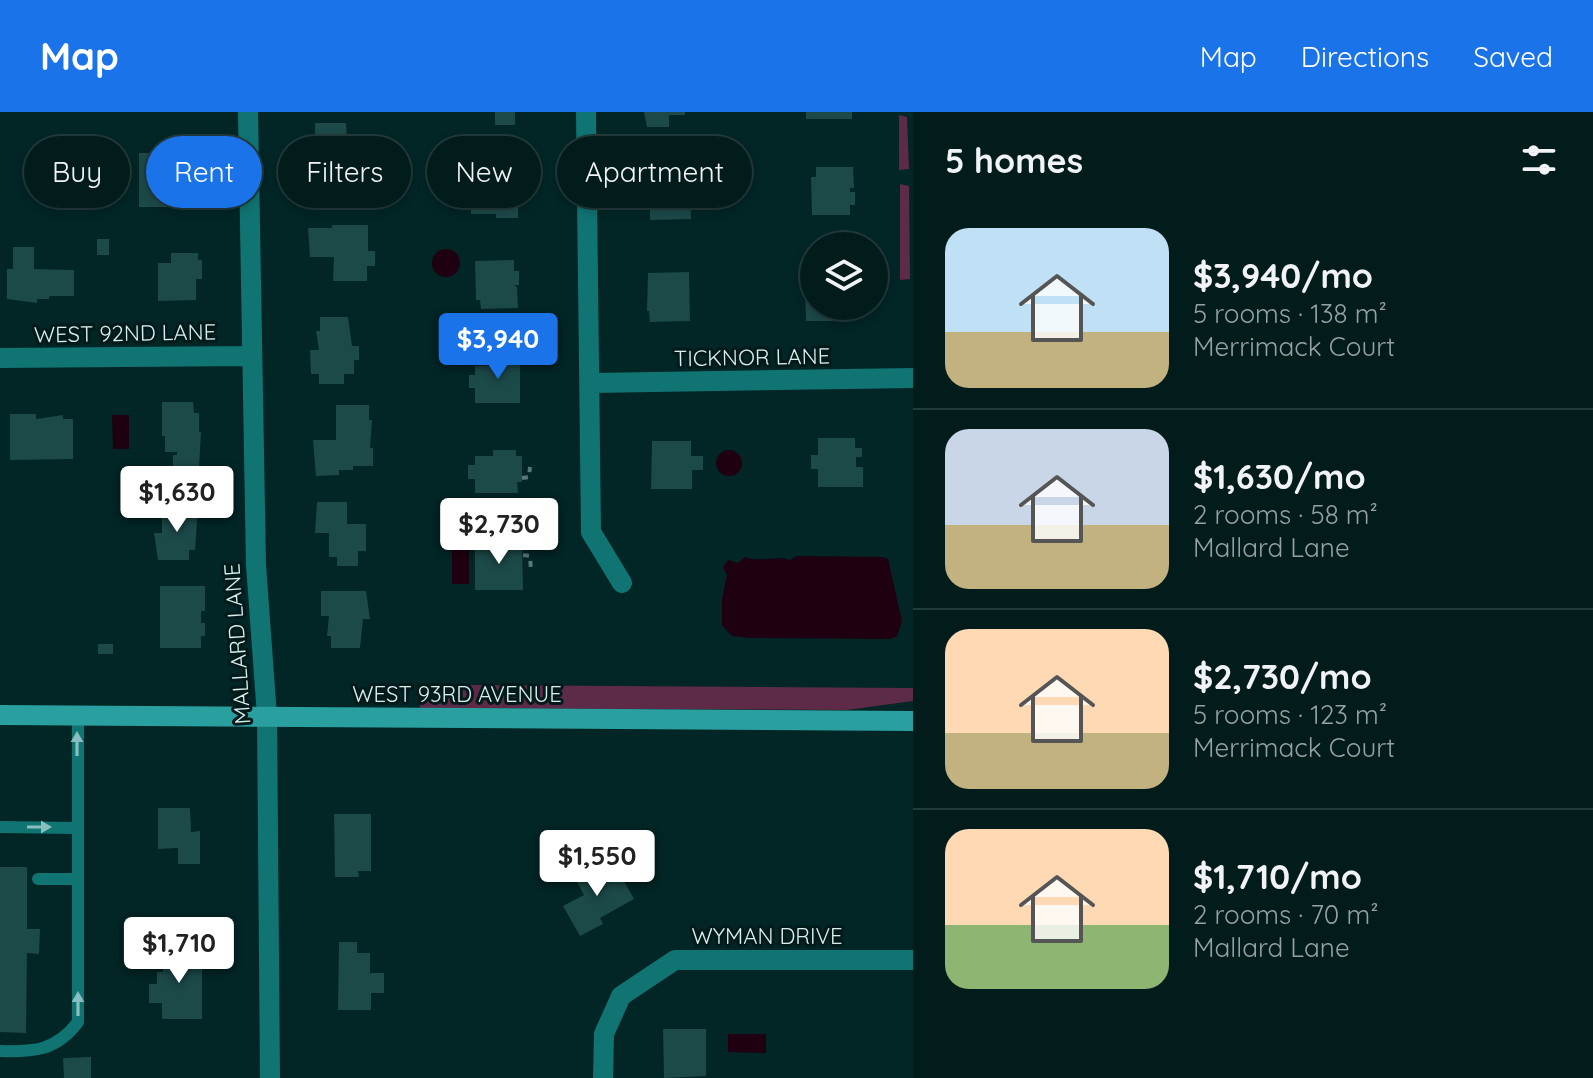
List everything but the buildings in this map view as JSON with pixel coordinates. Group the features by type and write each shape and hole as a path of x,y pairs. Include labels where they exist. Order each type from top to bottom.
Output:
{"street":[{"name":"MALLARD LANE","path":"248,112 256,565 267,716 270,1078"},
{"path":"586,112 591,532 622,583"},
{"name":"WEST 92ND LANE","path":"0,358 251,356"},
{"name":"TICKNOR LANE","path":"591,383 913,378"},
{"name":"WEST 93RD AVENUE","path":"0,715 913,721"},
{"name":"WYMAN DRIVE","path":"603,1078 604,1034 621,996 675,960 913,960"}],"lane":[{"path":"0,1051 33,1052 66,1038 78,1022 78,715"},
{"path":"0,827 77,828"},
{"path":"38,879 77,879"}],"path":[{"path":"522,478 529,477 530,467"},
{"path":"523,555 530,556 531,571"}],"shaded area":[{"path":"899,115 907,117 909,169 899,170"},
{"path":"900,184 909,186 910,279 900,280"},
{"path":"446,249 456,253 460,263 456,273 446,277 436,273 432,263 436,253"},
{"path":"112,415 129,415 129,449 113,449"},
{"path":"729,450 738,454 742,463 738,472 729,476 720,472 716,463 720,454"},
{"path":"452,548 469,548 469,584 452,584"},
{"path":"797,556 888,559 902,621 897,636 890,639 732,636 722,625 722,599 727,575 723,567 728,560 738,563 745,557 790,560"},
{"path":"468,685 913,688 913,701 847,710 420,708 420,698 437,697"},
{"path":"728,1034 766,1034 766,1053 728,1052"}]}
